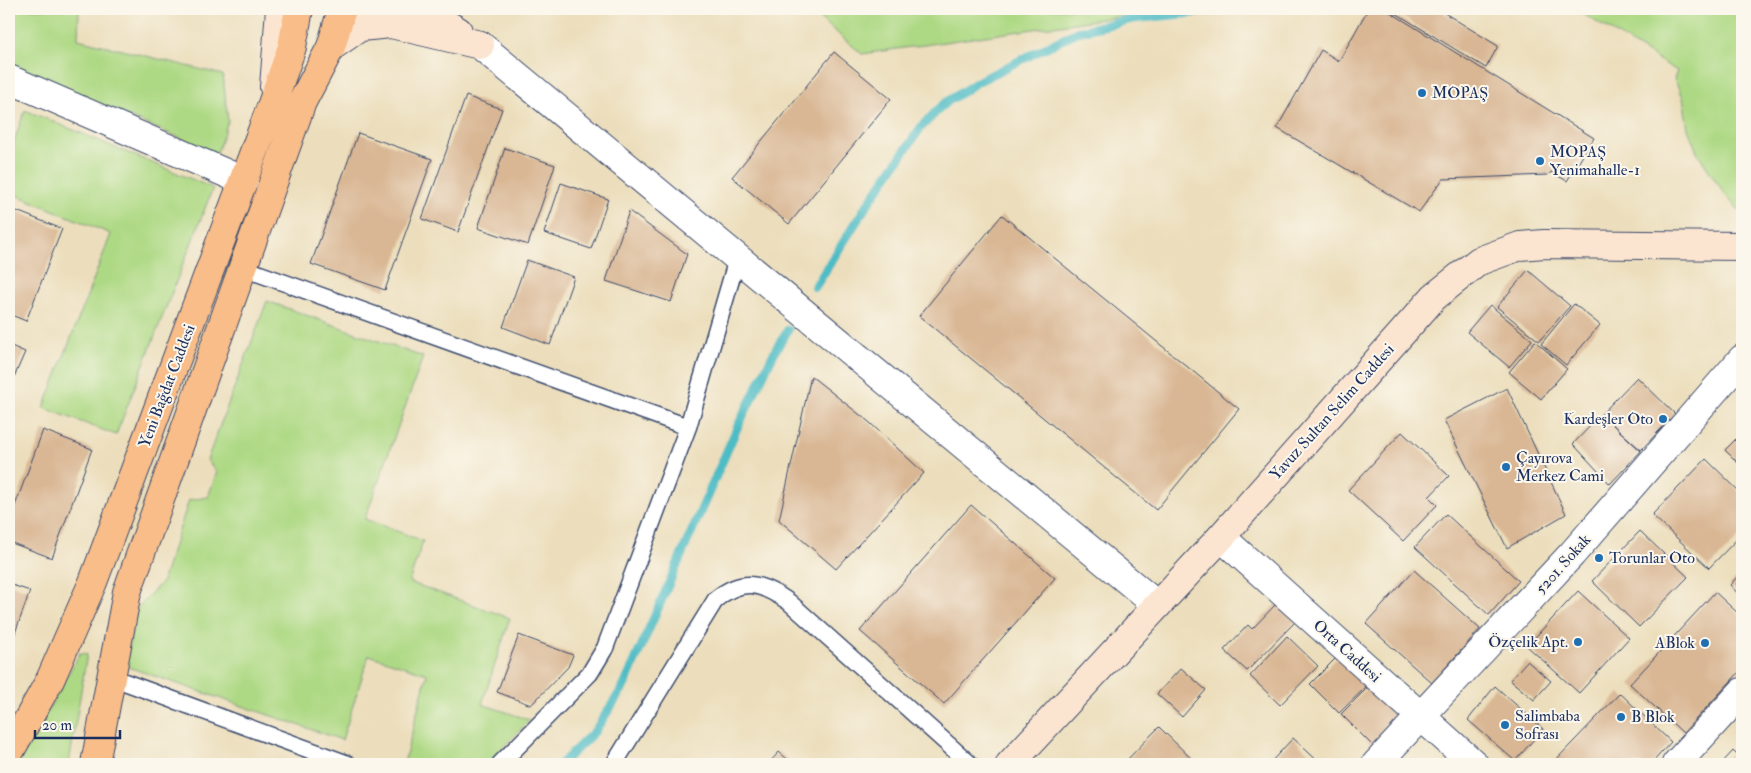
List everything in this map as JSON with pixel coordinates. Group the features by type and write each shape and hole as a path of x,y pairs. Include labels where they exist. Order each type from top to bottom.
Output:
{"main road":[{"path":"272,104 280,9"},
{"name":"Yeni Bağdat Caddesi","path":"9,753 50,680 93,582 272,104 292,46 298,9"},
{"name":"Yeni Bağdat Caddesi","path":"94,764 127,592 302,102 331,47 342,9"},
{"path":"421,9 480,45"},
{"path":"462,11 480,45"},
{"path":"331,47 360,27 391,24 480,45"},
{"name":"Yavuz Sultan Selim Caddesi","path":"1010,764 1221,537 1434,297 1479,261 1520,246 1544,244 1742,246"}],"street":[{"path":"480,45 1157,605"},
{"path":"11,86 244,181"},
{"name":"5201. Sokak","path":"1376,764 1552,576 1742,359"},
{"name":"Orta Caddesi","path":"1221,537 1474,764"},
{"path":"1676,764 1742,692"}],"lane":[{"path":"500,764 599,662 688,427 737,259"},
{"path":"242,268 688,427"},
{"path":"614,764 716,599 731,587 746,584 776,593 789,602 970,764"},
{"path":"111,677 348,764"}],"green space":[{"path":"9,9 79,9 78,39 223,75 228,121 217,153 9,68"},
{"path":"809,9 1171,9 862,54"},
{"path":"1575,9 1742,9 1742,211 1725,195 1697,152 1688,129 1683,97 1674,79 1677,71"},
{"path":"25,110 213,188 116,435 44,408 111,234 9,192 9,156"},
{"path":"267,301 423,357 365,519 423,541 409,582 510,618 482,704 530,720 486,764 404,763 427,674 369,655 342,740 125,666 137,608 162,582 189,500 208,497 217,472 207,460"},
{"path":"80,653 87,654 69,764 18,764"}],"building":[{"name":"MOPAŞ","path":"1368,9 1385,9 1594,138 1567,181 1551,172 1548,175 1443,179 1419,212 1277,128 1321,50 1339,61"},
{"path":"1389,9 1438,9 1498,46 1486,68"},
{"path":"834,52 891,99 789,224 732,177"},
{"path":"466,96 502,109 458,232 422,219"},
{"path":"358,133 432,159 385,290 311,264"},
{"path":"505,148 555,165 528,245 478,228"},
{"path":"561,183 608,199 591,249 544,233"},
{"path":"9,208 62,229 26,321 9,314"},
{"path":"629,211 687,254 671,302 606,281"},
{"path":"1002,215 1239,409 1156,510 919,316"},
{"path":"527,260 574,277 550,345 503,327"},
{"path":"1528,270 1570,306 1539,341 1497,307"},
{"path":"1574,304 1600,325 1566,365 1541,344"},
{"path":"1490,305 1532,340 1509,367 1467,332"},
{"path":"1535,341 1567,369 1541,399 1509,372"},
{"path":"9,345 25,352 9,389"},
{"path":"811,376 869,422 924,473 836,569 779,520"},
{"path":"1637,377 1675,414 1641,450 1612,424 1641,451 1610,484 1573,444"},
{"name":"Çayırova Merkez Cami","path":"1507,388 1566,514 1507,548 1444,420"},
{"path":"43,430 92,449 52,558 9,542 9,522"},
{"path":"1402,432 1449,476 1429,497 1437,505 1403,541 1348,490"},
{"path":"1742,433 1742,467 1725,450"},
{"path":"1706,459 1742,494 1742,534 1709,568 1652,515"},
{"path":"971,505 1055,578 944,704 860,631"},
{"path":"1446,514 1519,581 1489,615 1415,547"},
{"path":"1640,531 1688,577 1639,627 1592,581"},
{"path":"1414,570 1480,629 1432,683 1366,624"},
{"path":"1742,571 1742,598 1730,585"},
{"path":"9,584 30,591 9,650"},
{"name":"Özçelik Apt.","path":"1578,591 1629,638 1579,693 1527,646"},
{"name":"ABlok","path":"1715,592 1742,617 1742,669 1683,733 1630,684"},
{"path":"1277,603 1296,621 1247,671 1224,650 1248,625 1252,629"},
{"path":"519,635 573,655 568,667 531,705 497,692"},
{"path":"1287,636 1318,666 1280,705 1250,676"},
{"path":"1337,657 1366,687 1339,713 1310,684"},
{"path":"1527,661 1551,681 1534,700 1510,680"},
{"path":"1181,668 1206,690 1182,717 1157,694"},
{"path":"1369,686 1401,718 1373,746 1341,714"},
{"name":"Salimbaba Sofrası","path":"1495,686 1543,729 1515,761 1468,720"},
{"name":"B Blok","path":"1620,693 1671,742 1651,764 1552,764"},
{"path":"1159,727 1197,764 1123,764"},
{"path":"1293,738 1321,764 1269,764"},
{"path":"1733,751 1742,760 1742,764 1721,764"},
{"path":"779,752 793,764 768,764"}],"waterway":[{"path":"815,287 867,205 922,126 945,103 979,81 1077,32 1132,19 1231,9"},
{"path":"561,764 595,731 624,686 737,428 776,349 788,330"}],"place":[{"name":"MOPAŞ","path":"1422,93"},
{"name":"MOPAŞ Yenimahalle-1","path":"1540,161"},
{"name":"Kardeşler Oto","path":"1663,419"},
{"name":"Çayırova Merkez Cami","path":"1506,467"},
{"name":"Torunlar Oto","path":"1599,558"},
{"name":"Özçelik Apt.","path":"1578,642"},
{"name":"ABlok","path":"1705,643"},
{"name":"B Blok","path":"1621,717"},
{"name":"Salimbaba Sofrası","path":"1505,725"}]}
